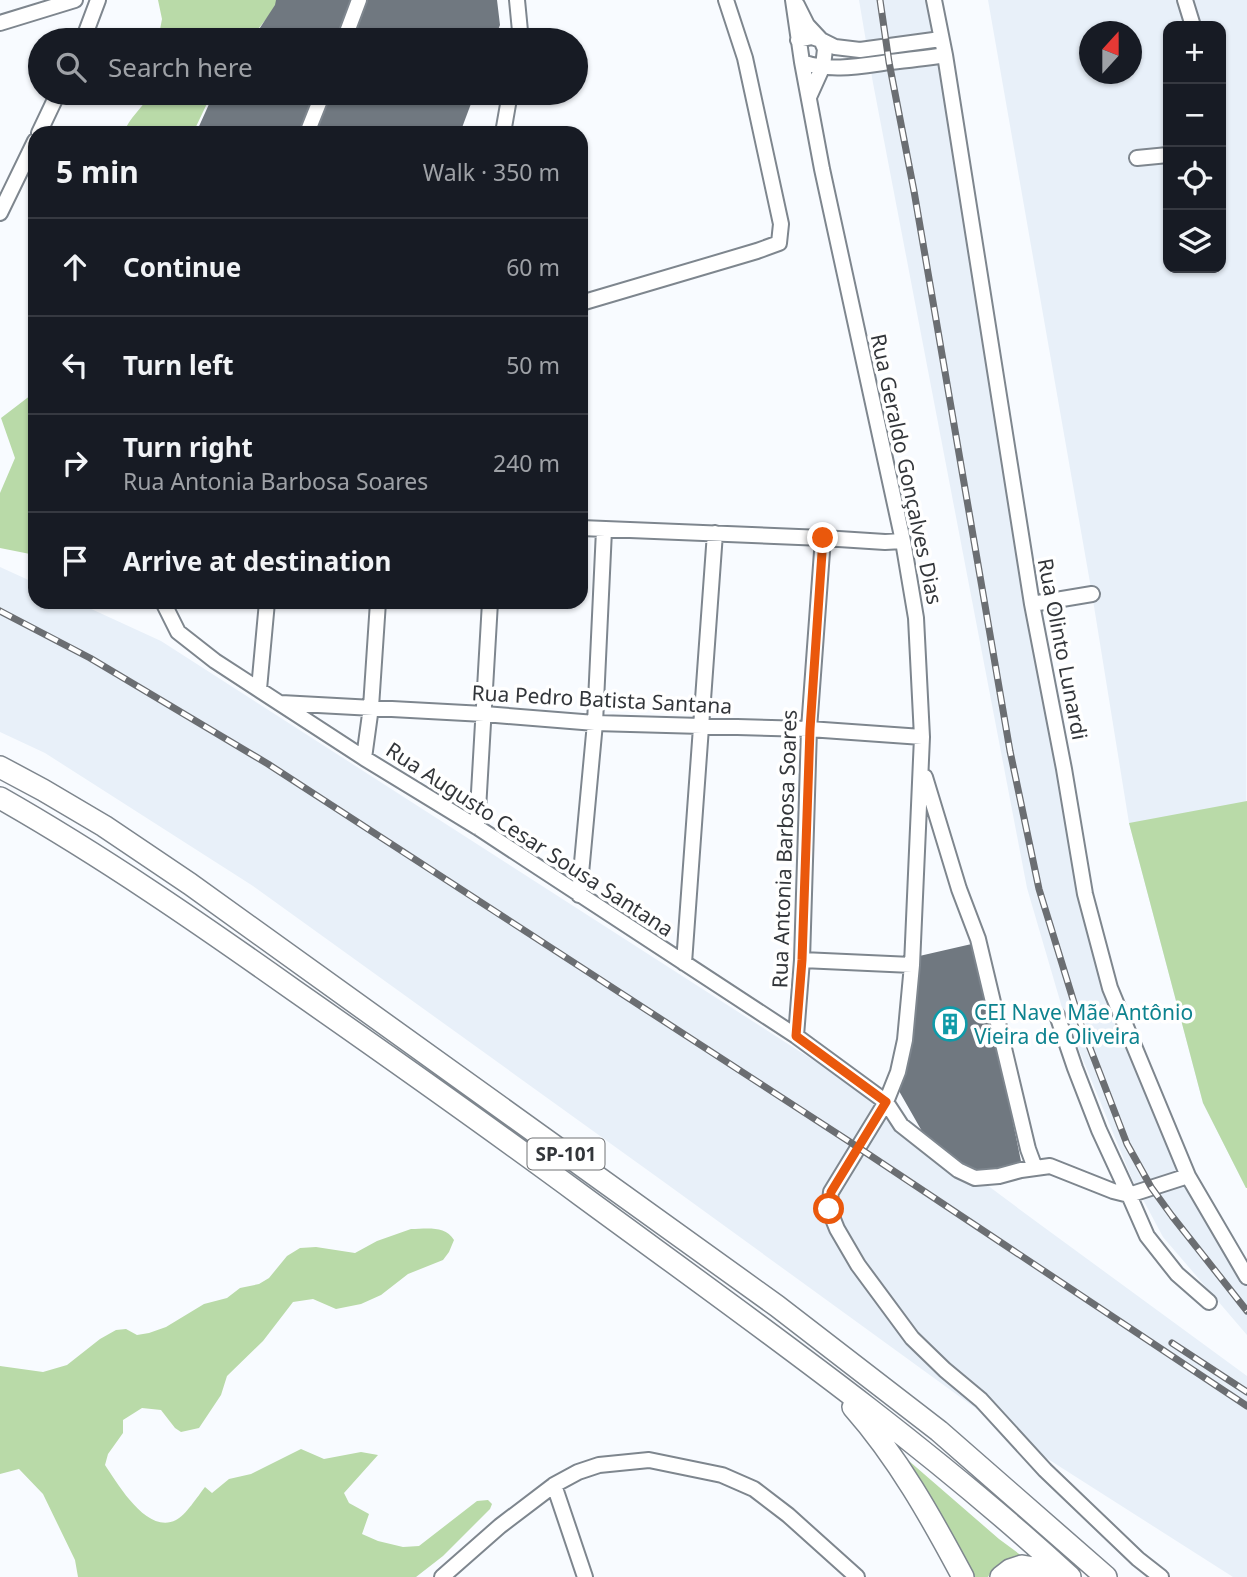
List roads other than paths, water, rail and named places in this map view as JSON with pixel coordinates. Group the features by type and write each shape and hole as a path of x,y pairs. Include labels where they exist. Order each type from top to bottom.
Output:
{"highway":[{"name":"SP-101","path":"0,768 104,826 190,884 777,1306 939,1431 1106,1577"},
{"name":"SP-101","path":"0,798 169,902 469,1113 929,1455 1068,1575"},
{"path":"823,1374 888,1450 963,1577"},
{"path":"1001,1577 1022,1566 1068,1575"}],"street":[{"path":"0,23 75,0"},
{"path":"88,28 98,0"},
{"path":"348,28 359,0"},
{"path":"517,0 520,28"},
{"path":"588,301 779,243 781,224 745,58 726,0"},
{"name":"Rua Geraldo Gonçalves Dias","path":"794,0 807,25 821,40"},
{"name":"Rua Geraldo Gonçalves Dias","path":"794,0 798,40 827,194 903,541 916,618 922,737 912,965 905,1040 898,1072 886,1102 831,1192 829,1209 858,1265 912,1338 981,1400 1045,1470 1138,1559 1161,1577"},
{"name":"Rua Olinto Lunardi","path":"934,0 1032,604 1085,894 1110,988 1188,1176 1247,1277"},
{"path":"1185,0 1191,21"},
{"path":"798,40 812,37 835,47 860,50 941,39"},
{"path":"809,97 823,66 825,49 821,40"},
{"path":"802,62 840,68 945,55"},
{"path":"42,126 52,105"},
{"path":"310,126 318,105"},
{"path":"504,126 508,105"},
{"path":"0,213 28,155"},
{"path":"1137,158 1163,155"},
{"path":"588,529 903,541"},
{"path":"579,895 596,723 604,530"},
{"path":"684,963 715,533"},
{"name":"Rua Antonia Barbosa Soares","path":"796,1036 802,960 810,729 823,538"},
{"path":"1032,604 1092,594"},
{"name":"Rua Augusto Cesar Sousa Santana","path":"166,609 178,632 215,662 477,827 796,1036 886,1102 901,1125 958,1170 975,1178 1035,1168"},
{"path":"259,689 266,609"},
{"path":"364,758 371,707 378,609"},
{"path":"477,827 490,609"},
{"name":"Rua Pedro Batista Santana","path":"280,703 596,723 810,729 922,737"},
{"path":"922,766 959,889 978,939 1028,1149 1035,1168 1051,1166 1129,1195 1188,1176"},
{"path":"802,960 912,965"},
{"path":"1057,1014 1098,1130 1147,1236 1177,1274 1209,1302"},
{"path":"442,1577 500,1525 554,1485 578,1472 599,1465 649,1460 722,1475 754,1489 788,1515 857,1577"},
{"path":"554,1485 585,1577"}],"railway":[{"path":"880,0 1010,751 1039,889 1080,1022 1127,1144 1151,1187 1247,1311"},
{"path":"0,611 90,658 268,764 850,1142 1247,1406"},
{"path":"1172,1343 1247,1392"}],"place":[{"name":"CEI Nave Mãe Antônio Vieira de Oliveira","path":"950,1024"}]}
